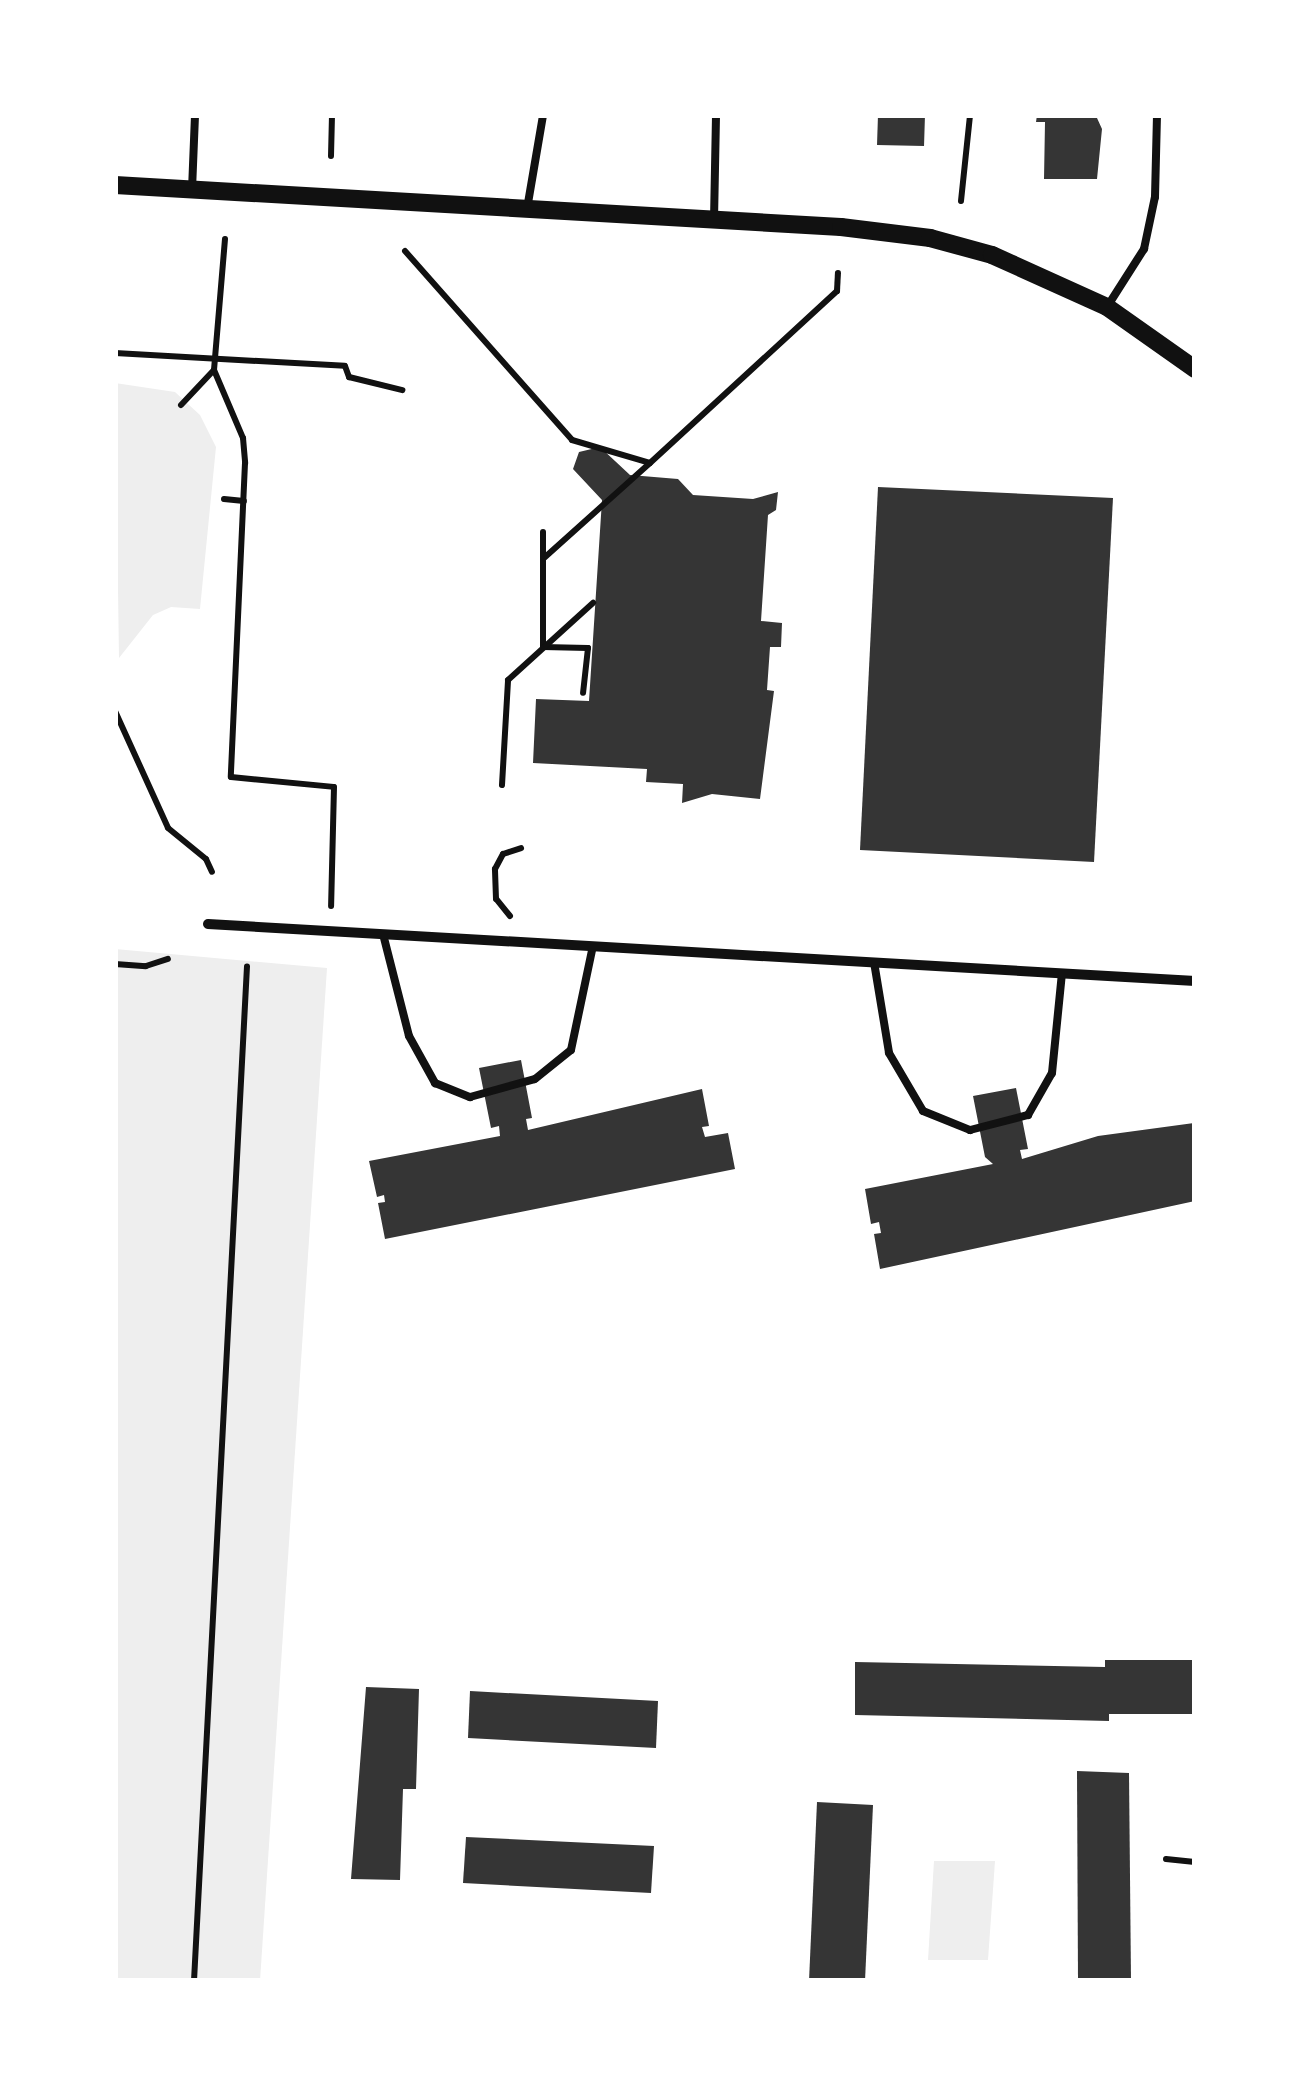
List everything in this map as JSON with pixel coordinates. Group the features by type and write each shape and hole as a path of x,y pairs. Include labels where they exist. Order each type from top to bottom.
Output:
{"street":[{"path":"115,185 714,223 841,227 930,238 992,255 1108,306 1195,368"},
{"path":"208,924 1195,981"}],"lane":[{"path":"192,190 195,115"},
{"path":"527,211 543,115"},
{"path":"714,223 716,115"},
{"path":"1108,306 1144,249 1155,198 1157,115"},
{"path":"383,934 409,1036 436,1082 470,1097 535,1079 571,1050 593,946"},
{"path":"874,962 889,1053 923,1111 970,1130 1028,1114 1052,1073 1062,973"}],"path":[{"path":"332,115 332,156"},
{"path":"961,201 970,115"},
{"path":"225,239 214,370 243,438 244,501 231,777 334,787 331,906"},
{"path":"404,251 572,440 650,463"},
{"path":"543,559 837,290 838,274"},
{"path":"115,353 346,366 349,377 402,390"},
{"path":"181,405 214,370"},
{"path":"224,499 244,501"},
{"path":"543,532 543,647"},
{"path":"502,785 508,680 593,603"},
{"path":"543,647 588,648 583,693"},
{"path":"115,711 168,828 206,859 212,872"},
{"path":"510,916 496,899 495,869 503,854 521,848"},
{"path":"115,964 146,966 168,958"},
{"path":"194,1981 247,966"},
{"path":"1166,1859 1195,1862"}],"shaded area":[{"path":"115,383 175,392 200,415 216,447 200,609 171,607 153,615 119,658"},
{"path":"115,949 327,968 260,1981 115,1981"},
{"path":"934,1861 995,1861 988,1960 928,1960"}],"building":[{"path":"878,115 925,115 924,146 877,145"},
{"path":"1037,115 1097,118 1102,129 1097,179 1044,179 1045,122 1036,122"},
{"path":"600,447 630,475 678,479 693,495 753,499 778,492 776,510 768,515 761,621 782,623 781,647 770,647 767,690 774,691 760,799 712,794 682,803 683,784 646,782 647,769 533,763 536,699 589,701 602,500 573,469 579,452"},
{"path":"878,487 1113,498 1094,862 860,850"},
{"path":"521,1060 532,1118 526,1119 528,1130 702,1089 709,1126 702,1127 705,1137 728,1133 735,1169 385,1239 378,1203 385,1202 384,1195 377,1197 369,1161 500,1136 499,1126 491,1128 479,1068"},
{"path":"1016,1088 1028,1149 1020,1150 1022,1159 1098,1136 1194,1123 1195,1201 880,1269 874,1234 881,1233 879,1222 871,1224 865,1189 993,1164 985,1157 973,1096"},
{"path":"1105,1660 1195,1660 1195,1714 1109,1714 1109,1721 855,1715 855,1662 1105,1667"},
{"path":"366,1687 419,1689 416,1789 403,1789 400,1880 351,1879"},
{"path":"470,1691 658,1701 656,1748 468,1738"},
{"path":"1077,1771 1129,1773 1131,1981 1078,1981"},
{"path":"817,1802 873,1805 865,1981 809,1981"},
{"path":"466,1837 654,1846 651,1893 463,1883"}]}
